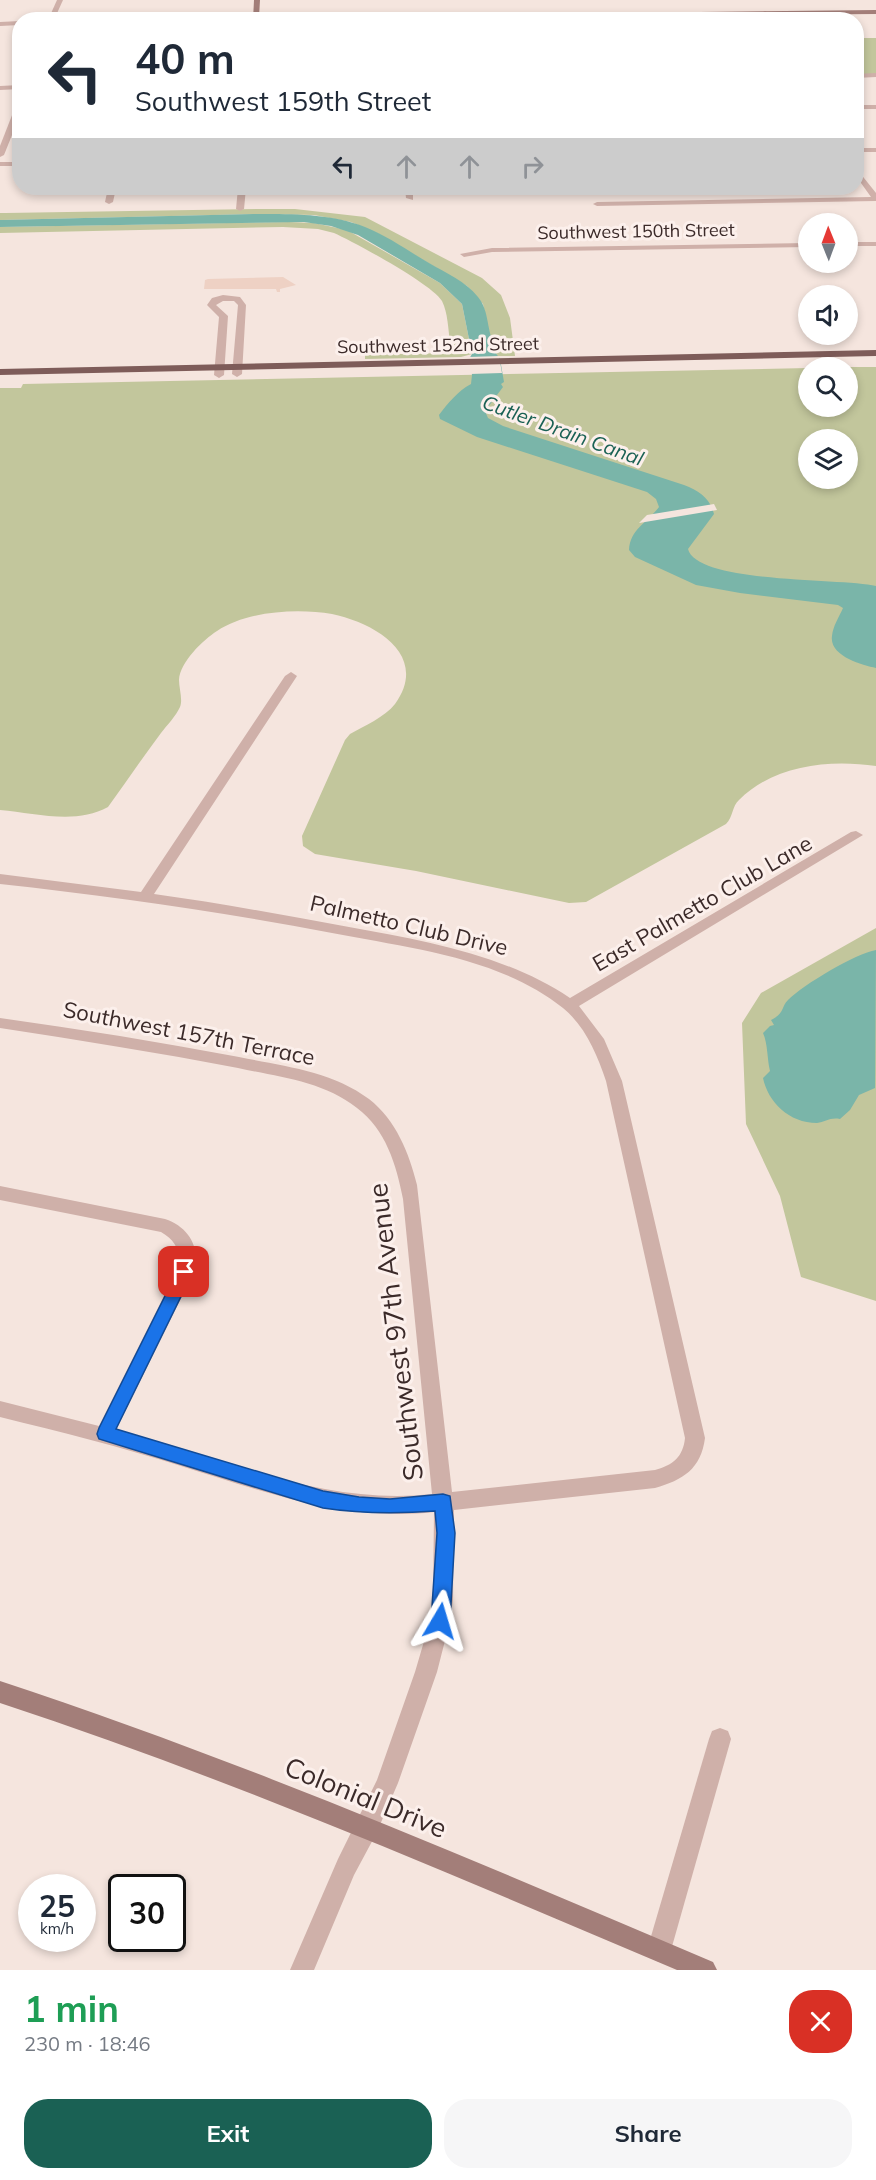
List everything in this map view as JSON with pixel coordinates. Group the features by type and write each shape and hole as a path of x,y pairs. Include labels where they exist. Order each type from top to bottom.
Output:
{"main road":[{"name":"Southwest 152nd Street","path":"501,365 876,353"},
{"name":"Southwest 152nd Street","path":"0,372 876,362"},
{"name":"Southwest 152nd Street","path":"0,380 220,370"}],"street":[{"path":"0,155 12,132"},
{"path":"864,182 876,199"},
{"path":"109,202 110,195"},
{"path":"240,209 241,195"},
{"path":"597,204 876,199"},
{"path":"858,244 876,244"},
{"name":"Southwest 150th Street","path":"464,254 492,250 798,245"},
{"path":"220,370 224,316 211,305 215,300 228,298 237,299 242,305 238,370"},
{"path":"145,897 291,675"},
{"name":"East Palmetto Club Lane","path":"569,1005 856,835"},
{"name":"Palmetto Club Drive","path":"0,879 145,897 359,934 483,962 523,976 569,1005 597,1040 614,1081 695,1430 694,1452 685,1466 672,1474 655,1479 443,1502"},
{"name":"Southwest 157th Terrace","path":"0,1023 136,1043 304,1076 337,1088 362,1102 389,1131"},
{"name":"Southwest 97th Avenue","path":"302,1970 346,1867 368,1826 384,1789 426,1672 440,1621 446,1533 443,1502 409,1188 404,1162 389,1131"},
{"path":"0,1193 165,1226 183,1240 188,1254 184,1272 105,1434"},
{"path":"0,1409 105,1434 323,1500 359,1506 390,1507 443,1502"},
{"name":"Colonial Drive","path":"0,1692 87,1720 368,1826 705,1970"},
{"path":"659,1950 720,1739"}],"green space":[{"path":"864,38 876,38 876,74 864,74"},
{"path":"295,209 365,217 482,278 501,295 510,318 515,356 497,356 483,304 467,286 379,234 351,222 314,215 259,214 0,220 0,213"},
{"path":"314,223 347,230 440,283 462,304 472,354 461,357 365,359 365,355 402,354 403,351 406,354 442,353 443,350 448,350 448,345 441,344 450,342 446,311 442,301 424,284 334,233 318,229 283,227 0,233 0,227"},
{"path":"858,367 876,367 876,766 821,764 785,772 769,779 753,788 739,800 726,824 586,902 569,903 416,871 315,854 303,846 302,836 345,740 350,734 391,709 404,686 406,671 402,656 393,644 365,625 332,614 288,611 257,615 229,624 211,635 193,652 180,673 180,707 108,807 96,812 69,817 0,810 0,388 21,388 23,384 798,368 798,417 858,417"},
{"path":"876,928 876,1301 801,1277 780,1196 746,1124 742,1023 761,993"}],"shaded area":[{"path":"283,277 296,285 280,289 280,292 276,289 204,289 205,280 208,279"}],"water":[{"path":"253,214 309,215 352,222 382,235 461,282 473,291 482,303 496,348 495,352 500,359 503,387 485,411 488,418 503,426 684,485 699,493 707,499 714,514 688,549 697,560 717,568 743,574 876,586 876,668 848,658 841,654 832,643 835,625 843,608 838,605 696,585 635,557 629,550 630,543 640,526 659,507 656,499 647,492 477,437 440,419 439,415 450,402 471,384 469,359 472,354 462,304 440,283 358,235 331,226 304,222 0,227 0,220"},
{"path":"876,950 875,1088 859,1095 850,1110 840,1119 817,1123 797,1119 781,1110 766,1087 763,1078 770,1071 763,1033 774,1025 771,1020 781,1012 788,1000 805,986 843,963"}],"pier":[{"path":"499,356 502,373 470,374 468,357"},
{"path":"714,504 717,510 639,523 647,515"}],"route":[{"path":"184,1272 105,1434 323,1500 359,1506 390,1507 443,1502 446,1533 445,1577 440,1621"}],"water label":[{"name":"Cutler Drain Canal","path":"563,430"}]}
